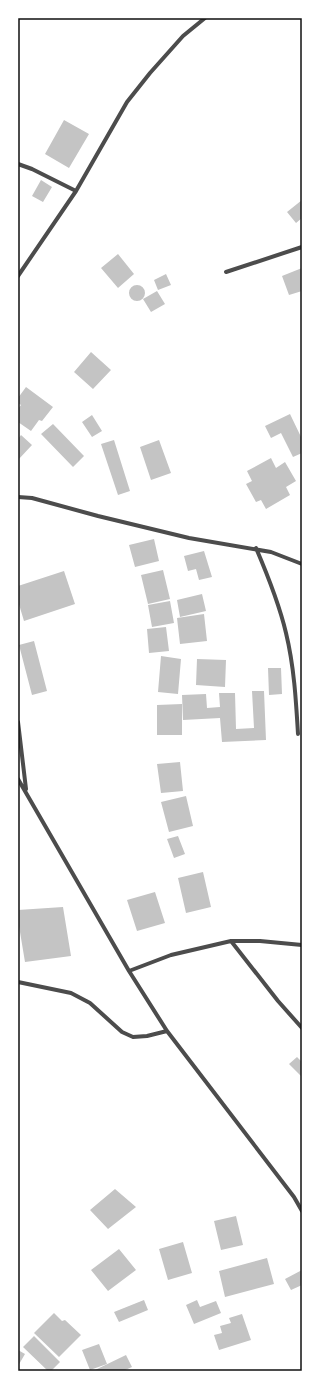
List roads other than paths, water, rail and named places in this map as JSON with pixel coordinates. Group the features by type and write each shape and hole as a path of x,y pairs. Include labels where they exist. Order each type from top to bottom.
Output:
{"street":[{"path":"18,276 76,191 127,102 150,73 179,41 205,18"},
{"path":"18,164 32,169 76,191"},
{"path":"226,272 302,247"},
{"path":"18,497 32,498 189,538 256,548 302,564"},
{"path":"256,548 269,577 286,633 295,694 298,734"},
{"path":"18,722 26,792"},
{"path":"18,779 129,971 167,1031 294,1197 302,1211"},
{"path":"129,971 171,954 231,941 260,941 302,945"},
{"path":"231,941 278,1001 302,1028"},
{"path":"18,982 71,993 90,1003 122,1032 133,1038 167,1031"}]}
